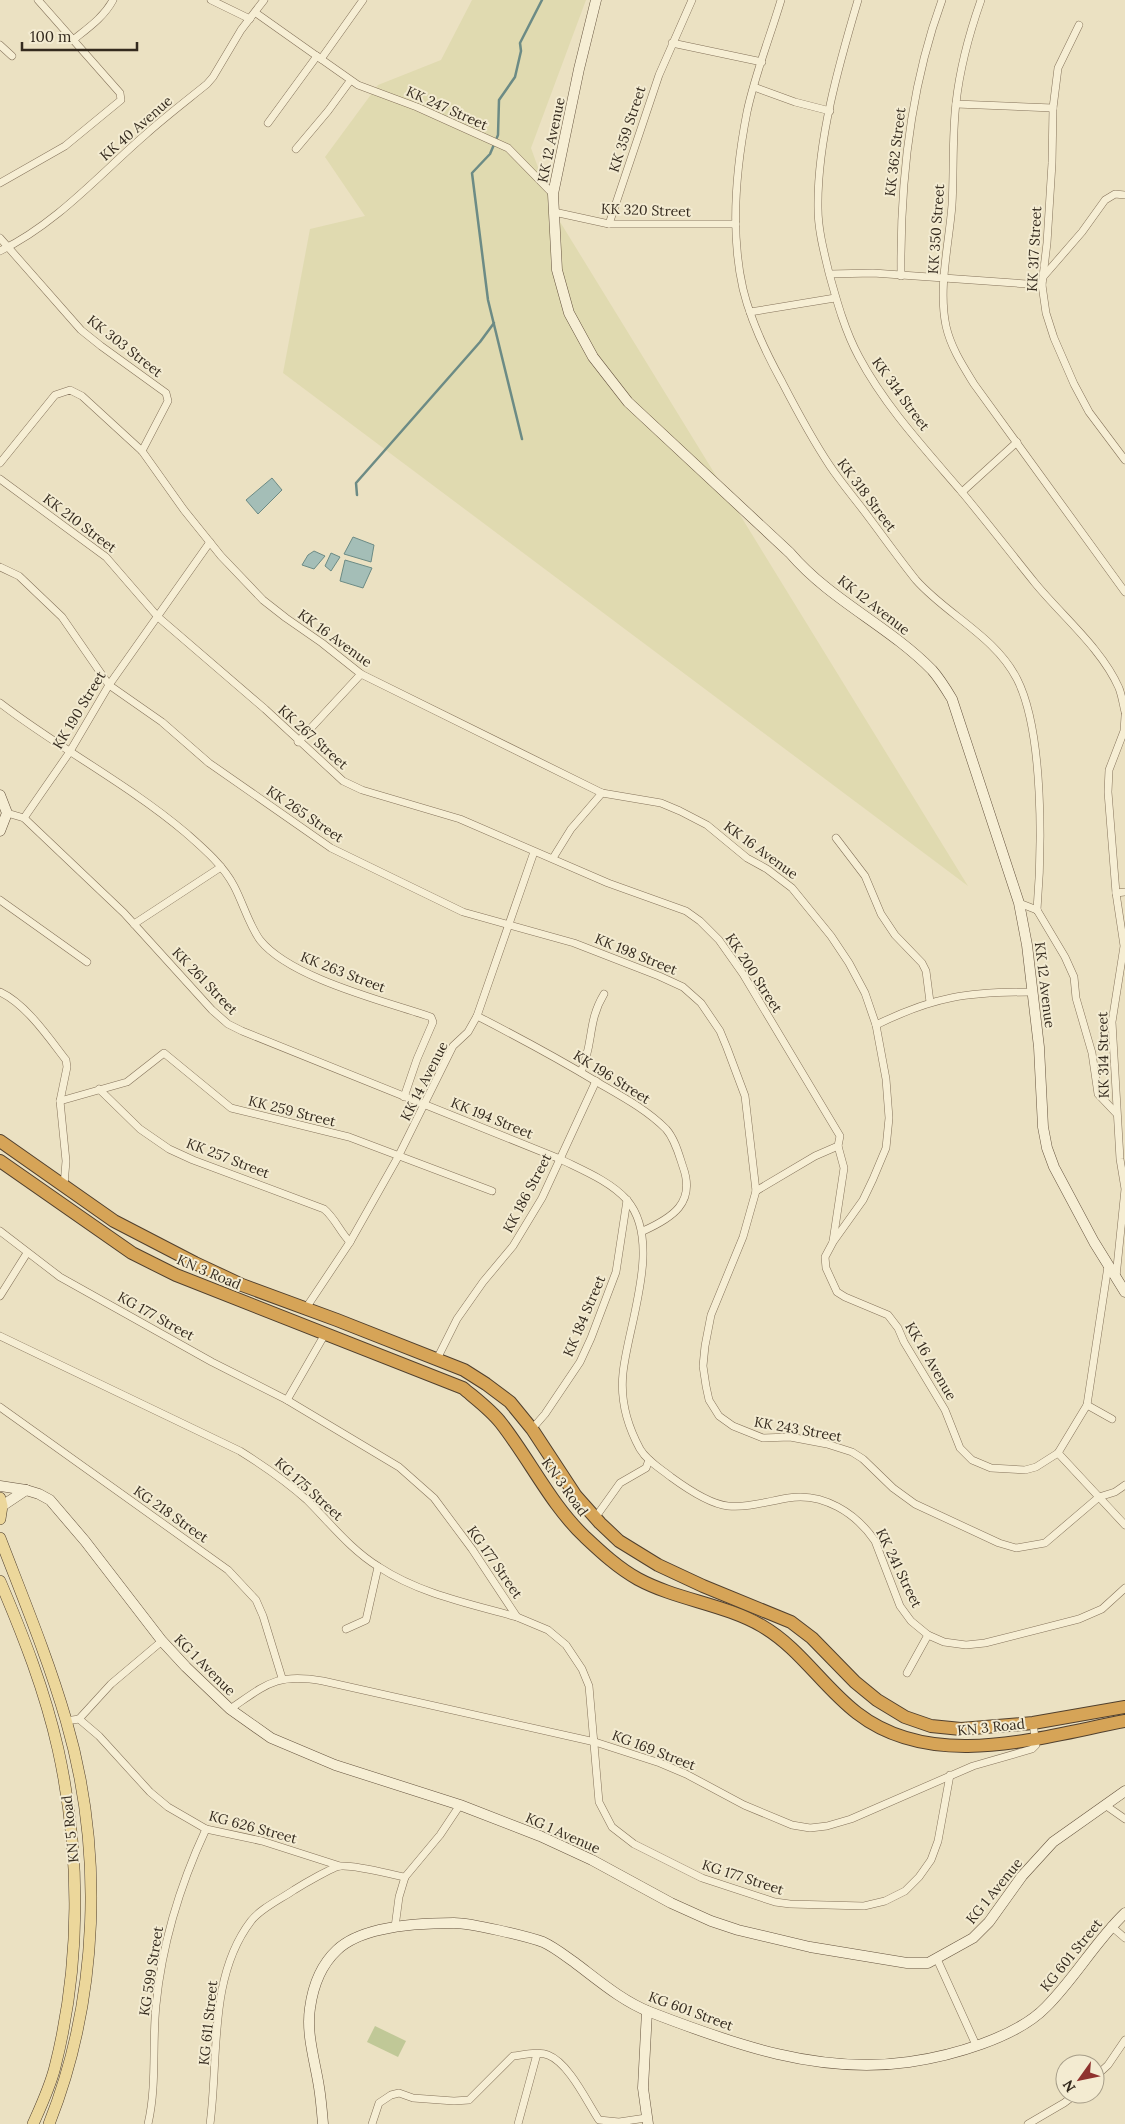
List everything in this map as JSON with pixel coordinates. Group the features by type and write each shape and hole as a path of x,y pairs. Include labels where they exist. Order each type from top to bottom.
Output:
{"highway":[{"name":"KN 3 Road","path":"0,1141 114,1220 195,1263 242,1285 464,1370 486,1384 510,1402 532,1428 576,1496 619,1541 658,1565 703,1586 791,1622 812,1638 855,1682 877,1700 905,1717 931,1726 962,1729 1034,1723 1125,1707"},
{"name":"KN 3 Road","path":"0,1161 132,1253 176,1275 463,1388 500,1421 563,1512 583,1535 616,1564 639,1579 762,1626 785,1643 857,1713 882,1728 916,1741 957,1747 1035,1737 1125,1720"},
{"path":"132,1253 138,1234"}],"main road":[{"name":"KK 12 Avenue","path":"596,0 579,68 553,194 557,270 570,313 593,357 628,402 783,546 806,571 894,636 932,670 952,699 1019,903 1027,945 1040,1047 1043,1127 1047,1148 1054,1167 1108,1266 1125,1292"},
{"path":"0,795 6,816 0,831"},
{"name":"KG 1 Avenue","path":"0,1486 26,1490 40,1494 50,1500 162,1641 186,1667 230,1709 271,1738 335,1765 460,1805 540,1836 592,1860 628,1881 711,1921 738,1930 810,1947 907,1963 928,1963 973,1938 989,1922 1022,1876 1054,1842 1125,1791"},
{"path":"0,1519 1,1502 26,1490"},
{"name":"KN 5 Road","path":"0,1538 66,1721 85,1815 90,1920 86,1974 80,2021 65,2084 49,2124"},
{"name":"KN 5 Road","path":"0,1581 17,1620 50,1717 62,1775 73,1858 75,1912 72,1966 65,2015 54,2069 33,2124"},
{"name":"KG 601 Street","path":"324,2124 310,2023 310,2009 317,1982 324,1966 338,1948 358,1937 394,1927 456,1923 541,1942 555,1948 618,1995 647,2011 769,2053 830,2064 876,2065 911,2062 976,2045 1006,2034 1027,2023 1044,2010 1061,1991 1111,1926 1125,1913"},
{"path":"647,2011 643,2078 647,2121"},
{"path":"42,2103 55,2108"}],"street":[{"path":"0,183 65,146 121,100 120,93 38,0"},
{"path":"73,40 96,21 107,10 113,0"},
{"path":"210,0 224,3 250,19"},
{"name":"KK 40 Avenue","path":"4,249 49,220 87,189 145,134 207,84 264,0"},
{"path":"268,123 363,0"},
{"name":"KK 359 Street","path":"609,224 647,107 672,43 692,0"},
{"name":"KK 318 Street","path":"782,0 747,111 741,153 736,224 742,280 750,312 774,368 805,427 830,467 915,578 944,607 994,647 1009,665 1018,682 1030,722 1036,760 1039,810 1039,887 1037,910"},
{"name":"KK 314 Street","path":"858,0 823,141 818,179 818,210 822,246 835,298 858,356 869,375 905,423 1048,599 1101,658 1113,675 1120,691 1125,714 1124,730 1110,770 1108,792 1116,893 1124,946 1112,1022 1116,1113 1125,1189 1116,1277"},
{"name":"KK 362 Street","path":"901,276 901,207 916,91 930,33 942,0"},
{"name":"KK 350 Street","path":"981,0 963,58 956,104 952,204 945,278 944,312 946,327 958,358 995,416 1017,442 1125,592"},
{"name":"KK 247 Street","path":"256,13 350,81 417,107 508,148 553,194"},
{"name":"KK 317 Street","path":"1080,25 1058,68 1053,108 1052,172 1042,285 1046,313 1054,338 1074,384 1089,412 1125,460"},
{"path":"672,43 762,62"},
{"path":"0,45 12,56"},
{"path":"296,149 350,81"},
{"path":"754,87 788,100 830,111"},
{"path":"956,104 1053,108"},
{"path":"1043,277 1082,232 1105,200 1115,194 1125,195"},
{"name":"KK 320 Street","path":"554,212 609,224 736,224"},
{"name":"KK 303 Street","path":"0,238 4,249 81,330 166,394 168,401 142,450"},
{"path":"830,274 873,273 1042,285"},
{"path":"750,312 835,298"},
{"name":"KK 16 Avenue","path":"0,463 56,394 70,390 82,396 142,450 184,510 242,580 263,600 362,674 602,793 636,798 680,810 706,826 747,858 767,869 792,888 831,936 865,993 876,1025 889,1118 886,1148 863,1200 833,1242 825,1257 826,1268 837,1292 844,1297 888,1314 945,1410 960,1448 972,1460 991,1468 1025,1470 1036,1467 1058,1452 1087,1405 1108,1266"},
{"path":"962,492 1017,442"},
{"name":"KK 210 Street","path":"0,480 106,557 158,616"},
{"name":"KK 190 Street","path":"24,818 69,753 109,685 210,542"},
{"path":"0,568 19,576 62,617 109,685"},
{"name":"KK 267 Street","path":"158,616 265,709 298,742 343,781 362,790 460,820 534,852"},
{"path":"298,742 362,674"},
{"name":"KK 265 Street","path":"109,685 162,722 209,763 331,848 463,912 508,926"},
{"name":"KK 263 Street","path":"0,703 69,753 119,784 186,833 221,867 233,885 259,939 274,955 297,969 326,981 431,1017 433,1019 428,1037 417,1059 404,1097"},
{"path":"553,858 572,829 602,793"},
{"name":"KK 261 Street","path":"6,816 24,818 134,924 212,1010 228,1024 425,1105"},
{"path":"836,838 866,876 881,914 895,935 922,964 926,971 930,1002"},
{"name":"KK 14 Avenue","path":"306,1308 350,1242 398,1157 453,1046 468,1032 477,1016 534,852"},
{"name":"KK 200 Street","path":"534,852 686,911 700,921 719,940 743,974 840,1136 838,1146 844,1168 833,1242"},
{"path":"134,924 221,867"},
{"path":"1116,893 1125,892"},
{"path":"0,900 87,962"},
{"path":"1019,903 1037,910 1065,957 1074,977 1076,998 1092,1053 1098,1094 1116,1113"},
{"name":"KK 198 Street","path":"508,926 574,943 659,976 683,987 701,1003 728,1048 744,1096 756,1191"},
{"path":"0,992 14,1001 30,1016 66,1060 67,1067 60,1101 66,1161 64,1185"},
{"path":"876,1025 908,1009 946,997 985,992 1032,992"},
{"path":"581,1072 590,1049 593,1015 604,994"},
{"name":"KK 196 Street","path":"477,1016 550,1053 640,1107 667,1130 677,1149 686,1174 687,1194 680,1208 661,1222 643,1231"},
{"name":"KK 259 Street","path":"60,1101 126,1082 164,1053 232,1108 349,1138 398,1157"},
{"name":"KK 186 Street","path":"437,1359 457,1319 483,1282 513,1246 542,1198 596,1081"},
{"name":"KK 257 Street","path":"99,1089 134,1124 169,1149 193,1160 324,1209 331,1215 342,1234 350,1242"},
{"name":"KK 194 Street","path":"425,1105 560,1159 610,1186 627,1200"},
{"path":"756,1191 815,1156 838,1146"},
{"path":"398,1157 492,1191"},
{"name":"KK 243 Street","path":"756,1191 744,1237 711,1315 705,1346 702,1366 709,1400 718,1416 733,1426 763,1438 790,1437 827,1444 852,1452 915,1504 999,1544 1016,1548 1046,1543 1099,1497 1116,1492 1125,1485"},
{"path":"627,1200 636,1213 643,1231"},
{"name":"KK 184 Street","path":"532,1428 545,1414 580,1362 591,1338 616,1272 627,1200"},
{"name":"KG 177 Street","path":"0,1231 60,1277 212,1362 287,1400 399,1467 418,1482 434,1498 517,1617 548,1630 566,1645 582,1669 589,1686 599,1802 612,1827 634,1844 702,1878 756,1896 790,1904 864,1906 885,1901 904,1891 919,1877 930,1860 938,1841 950,1775"},
{"name":"KK 241 Street","path":"643,1231 644,1254 623,1374 623,1400 626,1418 634,1437 649,1460 684,1485 715,1503 728,1506 800,1496 831,1504 848,1511 869,1532 875,1541 900,1606 911,1621 928,1635 944,1642 966,1645 985,1642 1090,1615 1110,1603 1125,1588"},
{"path":"0,1296 27,1253"},
{"path":"287,1400 325,1334"},
{"name":"KG 175 Street","path":"0,1336 240,1451 274,1472 307,1501 357,1551 378,1567 407,1583 432,1593 517,1617"},
{"path":"1087,1405 1112,1419"},
{"name":"KG 218 Street","path":"0,1407 228,1570 256,1600 263,1616 282,1678"},
{"path":"1058,1452 1125,1525"},
{"path":"595,1518 620,1483 646,1468 649,1460"},
{"path":"346,1629 366,1620 378,1567"},
{"path":"907,1673 928,1635"},
{"path":"66,1721 79,1719 111,1684 162,1641"},
{"name":"KG 169 Street","path":"230,1709 262,1687 282,1678 303,1678 322,1681 595,1742 686,1774 744,1806 792,1825 810,1828 827,1826 851,1819 973,1766 1032,1749 1036,1745 1035,1737"},
{"name":"KG 626 Street","path":"79,1719 99,1736 150,1792 168,1807 206,1829 262,1841 340,1866"},
{"path":"1034,1723 1035,1737"},
{"path":"394,1927 399,1897 405,1877 440,1834 460,1805"},
{"path":"1105,1805 1125,1819"},
{"name":"KG 599 Street","path":"148,2124 153,2090 156,2006 167,1940 189,1869 206,1829"},
{"path":"340,1866 405,1877"},
{"name":"KG 611 Street","path":"210,2124 214,2097 218,2024 225,1978 240,1938 252,1920 269,1907 300,1887 340,1866"},
{"path":"1111,1926 1125,1938"},
{"path":"937,1958 976,2045"},
{"path":"1105,2068 1125,2040"},
{"path":"372,2124 380,2103 387,2097 399,2093 413,2098 454,2101 469,2100 513,2056 537,2054 547,2054 562,2064 599,2122 647,2121"},
{"path":"518,2124 537,2054"},
{"path":"1032,2123 1061,2104"}],"shaded area":[{"path":"472,0 586,0 531,148 554,212 968,886 283,373 310,229 365,216 325,157 378,85 441,60"}],"green space":[{"path":"375,2026 406,2041 398,2057 367,2042"}],"water":[{"path":"272,478 282,490 258,514 246,500"},
{"path":"353,537 374,545 371,562 344,554"},
{"path":"314,551 325,556 314,569 302,565 308,555"},
{"path":"331,553 340,557 331,571 325,566"},
{"path":"345,560 372,568 363,588 340,581"}],"waterway":[{"path":"522,439 488,300 472,173 490,154 498,135 499,100 515,77 521,51 520,43 542,0"},
{"path":"357,495 356,483 480,342 494,323"}]}
